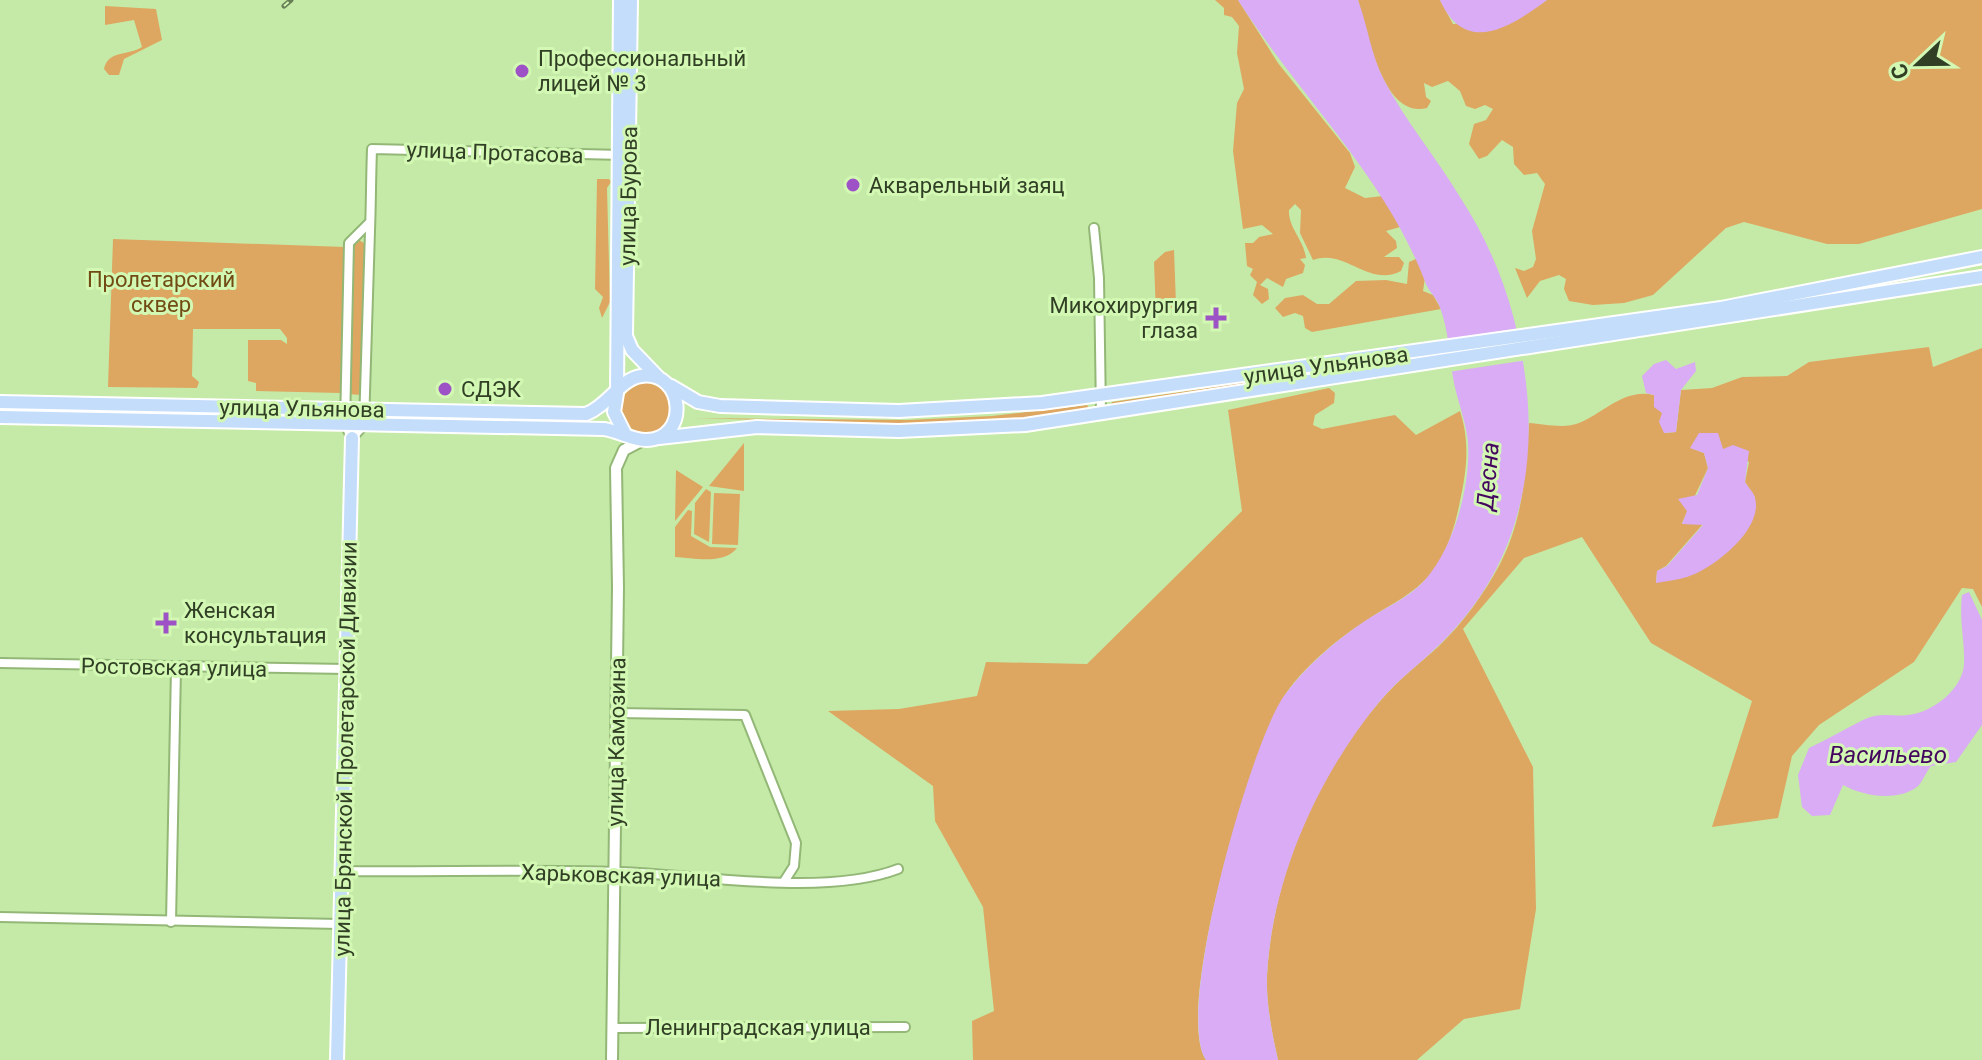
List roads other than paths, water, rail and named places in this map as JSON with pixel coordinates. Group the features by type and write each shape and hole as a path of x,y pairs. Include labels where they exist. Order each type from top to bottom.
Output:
{"main road":[{"name":"улица Бурова","path":"620,0 626,336 632,350 664,382"},
{"name":"улица Бурова","path":"617,393 616,343 631,0"},
{"name":"улица Ульянова","path":"1722,314 1982,257"},
{"name":"улица Ульянова","path":"650,439 757,427 899,431 972,429 1101,414 1394,363 1976,277"},
{"name":"улица Ульянова","path":"664,382 698,402 720,406 899,411 995,407 1394,363"},
{"path":"651,376 664,382 678,403 673,425 650,439 624,432 614,412 617,393 631,379 651,376"},
{"name":"улица Ульянова","path":"0,402 586,414 603,406 617,393"},
{"name":"улица Ульянова","path":"0,417 604,429 624,432"},
{"name":"улица Брянской Пролетарской Дивизии","path":"337,1060 352,438"}],"street":[{"name":"улица Протасова","path":"370,222 372,149 623,155"},
{"name":"улица Брянской Пролетарской Дивизии","path":"352,438 345,425 349,243 370,222"},
{"path":"352,438 364,425 370,222"},
{"path":"1094,228 1099,278 1101,414"},
{"name":"улица Камозина","path":"612,1060 617,713 616,468 624,450 650,439"},
{"name":"Ростовская улица","path":"0,663 348,669"},
{"path":"171,922 176,668"},
{"path":"617,713 745,715 796,843 794,866 785,880"},
{"name":"Харьковская улица","path":"342,871 614,872 654,877 808,883 881,876 898,869"},
{"path":"0,917 340,924"},
{"name":"Ленинградская улица","path":"612,1028 905,1027"}],"water":[{"name":"Десна","path":"1238,0 1358,0 1384,80 1451,182 1495,263 1518,333 1529,418 1524,485 1506,549 1491,579 1450,634 1388,692 1358,730 1318,795 1302,830 1278,902 1267,976 1267,997 1278,1060 1206,1060 1199,1033 1200,990 1208,937 1236,820 1270,724 1292,685 1332,646 1412,592 1435,566 1458,515 1467,477 1468,442 1442,314 1409,245 1365,172"},
{"path":"1440,0 1547,0 1503,27 1489,32 1475,32 1462,28 1450,17"},
{"path":"1666,360 1676,369 1695,362 1696,371 1681,390 1676,432 1664,433 1659,422 1662,413 1654,407 1654,395 1646,393 1642,376 1654,364"},
{"path":"1699,433 1718,433 1723,449 1733,445 1749,451 1745,482 1754,496 1756,510 1744,535 1710,566 1687,577 1656,583 1657,571 1667,566 1703,525 1682,524 1687,511 1678,499 1697,495 1708,468 1704,453 1690,448"},
{"name":"Васильево","path":"1969,592 1982,620 1982,725 1956,762 1931,766 1919,785 1909,792 1880,796 1843,785 1830,815 1812,816 1802,807 1798,775 1809,748 1871,717 1908,715 1927,710 1952,691 1964,664 1962,595"}],"railway":[{"path":"284,6 291,0"}],"place":[{"name":"Профессиональный лицей № 3","path":"522,71"},
{"name":"Акварельный заяц","path":"853,185"},
{"name":"Микохирургия глаза","path":"1216,318"},
{"name":"СДЭК","path":"445,389"},
{"name":"Женская консультация","path":"166,623"}],"park label":[{"name":"Пролетарский сквер","path":"161,292"}]}
